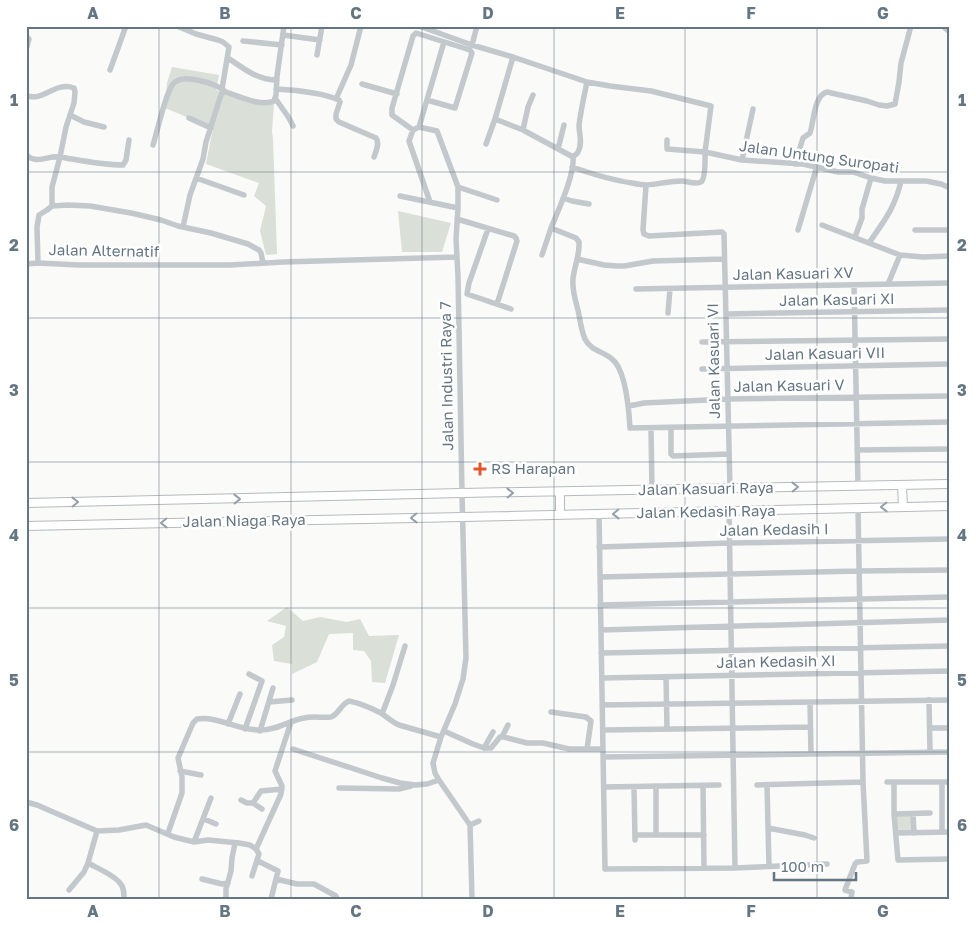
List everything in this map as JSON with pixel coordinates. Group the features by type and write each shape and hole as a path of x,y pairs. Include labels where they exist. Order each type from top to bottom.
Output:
{"main road":[{"name":"Jalan Kasuari Raya","path":"462,494 950,484"},
{"path":"902,485 902,507"},
{"path":"560,492 560,515"},
{"name":"Jalan Niaga Raya","path":"26,504 462,494"},
{"name":"Jalan Kedasih Raya","path":"462,517 950,506"},
{"name":"Jalan Niaga Raya","path":"26,526 462,517"}],"street":[{"path":"110,70 126,26"},
{"path":"177,26 223,42 229,47 224,90 190,195 183,227"},
{"path":"153,145 169,91 175,82 183,79 204,82 256,102 272,102 275,98 284,26"},
{"path":"316,55 322,26"},
{"path":"336,99 351,65 361,26"},
{"path":"419,26 587,82 651,90 712,106 705,152 704,176 702,181 698,183 667,181 646,185 620,182 572,167"},
{"path":"472,45 477,26"},
{"path":"795,164 803,138 810,133 819,98 823,92 879,105 895,104 901,63 911,26"},
{"path":"945,26 950,32"},
{"path":"412,130 392,115 392,108 414,34 417,33 470,50 472,54 456,108 427,100"},
{"path":"283,35 320,40"},
{"path":"26,36 29,39 26,50"},
{"path":"243,41 282,46"},
{"path":"412,130 419,128 444,42"},
{"path":"486,144 513,57"},
{"path":"228,58 255,75 268,80 277,80"},
{"path":"572,157 578,153 580,144 580,120 587,82"},
{"path":"362,84 397,94"},
{"path":"26,96 36,97 64,86 74,88 75,92 52,186 52,206"},
{"path":"276,89 288,89 336,99 340,102 336,114 337,121 378,140 374,157"},
{"path":"523,130 528,107 533,95"},
{"path":"275,98 293,126"},
{"path":"742,160 753,109"},
{"path":"70,115 84,122 104,127"},
{"path":"189,118 211,128"},
{"path":"494,119 523,130 572,157"},
{"path":"558,149 564,125"},
{"name":"Jalan Industri Raya 7","path":"419,128 433,129 438,132 458,187 456,239 466,658 463,679 433,763 439,780"},
{"path":"412,130 409,140 430,202"},
{"path":"26,155 36,159 60,156 97,164 123,165 126,160 129,140"},
{"name":"Jalan Untung Suropati","path":"667,140 667,149 705,152 742,160 803,164 838,172 853,172 885,181 926,181 950,188"},
{"path":"542,255 564,198 572,167 572,157"},
{"path":"798,230 817,166"},
{"path":"196,178 244,195"},
{"path":"855,237 862,218 862,208 871,178"},
{"path":"869,243 890,214 901,181"},
{"name":"Jalan Kasuari VI","path":"646,185 644,234 649,236 722,232 724,234 730,488"},
{"path":"458,187 497,200"},
{"path":"400,196 458,208"},
{"path":"564,198 589,204"},
{"name":"Jalan Alternatif","path":"263,263 261,253 255,247 149,217 90,206 52,206 38,216 38,262 79,265 230,265 457,257"},
{"path":"457,219 514,236 517,240 497,304"},
{"path":"822,225 900,255 923,257 950,256"},
{"path":"551,228 578,240 572,288 583,334 588,345 610,357 615,362 622,376 629,406 630,428 950,422"},
{"path":"488,229 467,294 511,308"},
{"path":"915,230 950,230"},
{"path":"888,284 900,255"},
{"path":"577,259 617,266 662,260 724,259"},
{"path":"26,264 38,262"},
{"name":"Jalan Kasuari XV","path":"636,289 950,283"},
{"path":"854,285 858,486"},
{"path":"668,313 670,289"},
{"name":"Jalan Kasuari XI","path":"726,314 950,310"},
{"path":"702,342 950,339"},
{"name":"Jalan Kasuari VII","path":"702,369 950,364"},
{"name":"Jalan Kasuari V","path":"629,406 644,403 728,399 950,396"},
{"path":"651,428 652,490"},
{"path":"671,428 672,456 729,454"},
{"path":"857,450 950,449"},
{"path":"851,899 852,892 845,890 855,864 867,861 862,753 858,508"},
{"path":"729,511 735,868"},
{"path":"599,514 606,869 735,868 827,864"},
{"name":"Jalan Kedasih I","path":"599,547 950,540"},
{"path":"600,577 950,570"},
{"path":"600,604 950,597"},
{"path":"601,630 950,620"},
{"path":"382,714 405,646"},
{"path":"601,654 950,646"},
{"name":"Jalan Kedasih XI","path":"602,678 950,671"},
{"path":"245,729 262,681 249,674"},
{"path":"666,676 667,729"},
{"path":"260,730 273,688"},
{"path":"228,724 240,694"},
{"path":"269,702 292,700"},
{"path":"930,700 930,752"},
{"path":"602,705 950,700"},
{"path":"168,833 182,794 178,758 192,723 197,719 211,720 245,729 271,729 304,718 331,717 349,701 366,706 399,725 443,734 484,748 491,748 502,737 508,725"},
{"path":"810,702 812,754"},
{"path":"551,712 586,717 591,721 587,749"},
{"path":"256,848 281,794 282,786 275,771 291,722"},
{"path":"603,730 810,727"},
{"path":"930,728 950,728"},
{"path":"484,748 493,732"},
{"path":"502,737 569,749 603,749"},
{"path":"293,749 382,778 416,785"},
{"path":"603,757 950,752"},
{"path":"180,771 201,775"},
{"path":"339,788 399,789 439,780 470,825 472,899"},
{"path":"757,785 863,782"},
{"path":"887,782 950,782"},
{"path":"894,782 894,814 898,860 950,859"},
{"path":"942,782 942,832"},
{"path":"767,785 769,866"},
{"path":"656,786 656,835"},
{"path":"703,786 704,868"},
{"path":"604,787 719,786"},
{"path":"634,787 635,838 656,835 704,835"},
{"path":"253,803 261,792 282,789"},
{"path":"194,842 212,798"},
{"path":"241,800 253,803 262,809"},
{"path":"26,802 97,831 119,830 146,825 194,842 208,840 250,845 256,848 259,854 252,876"},
{"path":"894,814 930,813"},
{"path":"914,814 914,833"},
{"path":"204,819 216,824"},
{"path":"470,825 479,821"},
{"path":"768,828 814,838"},
{"path":"69,890 84,872 97,831"},
{"path":"896,833 950,832"},
{"path":"226,899 235,843"},
{"path":"258,860 277,870 278,874 271,899"},
{"path":"88,863 112,876 120,883 124,890 124,899"},
{"path":"202,879 222,884 228,883"},
{"path":"276,879 297,884 314,884 336,896 337,899"}],"shaded area":[{"path":"172,67 219,75 216,90 274,104 272,131 277,254 266,255 260,231 266,206 254,196 259,183 206,164 213,128 165,108 167,83"},
{"path":"398,211 451,223 442,252 402,252"},
{"path":"287,607 303,621 320,617 347,622 360,619 369,636 399,635 385,683 372,682 371,661 364,651 353,650 353,633 329,634 317,662 292,674 292,664 274,661 272,645 284,637 286,626 267,621"},
{"path":"895,815 912,815 913,832 895,831"}],"place":[{"name":"RS Harapan","path":"480,469"}]}
